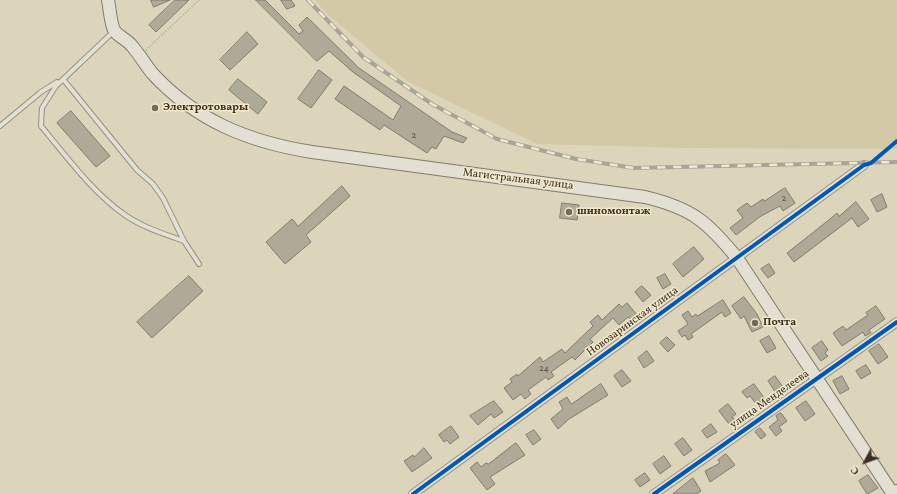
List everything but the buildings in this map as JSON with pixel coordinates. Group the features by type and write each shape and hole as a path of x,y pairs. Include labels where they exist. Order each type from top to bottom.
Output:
{"main road":[{"path":"108,0 114,31"},
{"name":"Магистральная улица","path":"114,31 132,45 139,57 166,87 186,103 224,128 256,140 282,147 312,152 645,196 671,203 694,214 717,234 737,258 818,378 893,494"},
{"path":"893,494 897,491"}],"street":[{"name":"Новозаринская улица","path":"413,494 864,165"},
{"name":"улица Менделеева","path":"654,494 897,322"}],"lane":[{"path":"114,31 56,86 42,108 41,126 84,177 126,216 158,232 184,241"},
{"path":"0,126 41,92 63,79"},
{"path":"63,79 137,170 153,184 198,264"}],"path":[{"path":"139,57 198,0"}],"shaded area":[{"path":"315,0 897,0 897,149 687,148 537,144 407,81 327,14"}],"railway":[{"path":"308,0 363,57 432,104 497,139 576,159 634,168 897,162"}],"cycle path":[{"path":"413,494 864,165 871,163 897,141"},
{"path":"654,494 897,322"}],"place":[{"name":"Электротовары","path":"155,108"},
{"name":"шиномонтаж","path":"569,212"},
{"name":"Почта","path":"755,323"}]}
